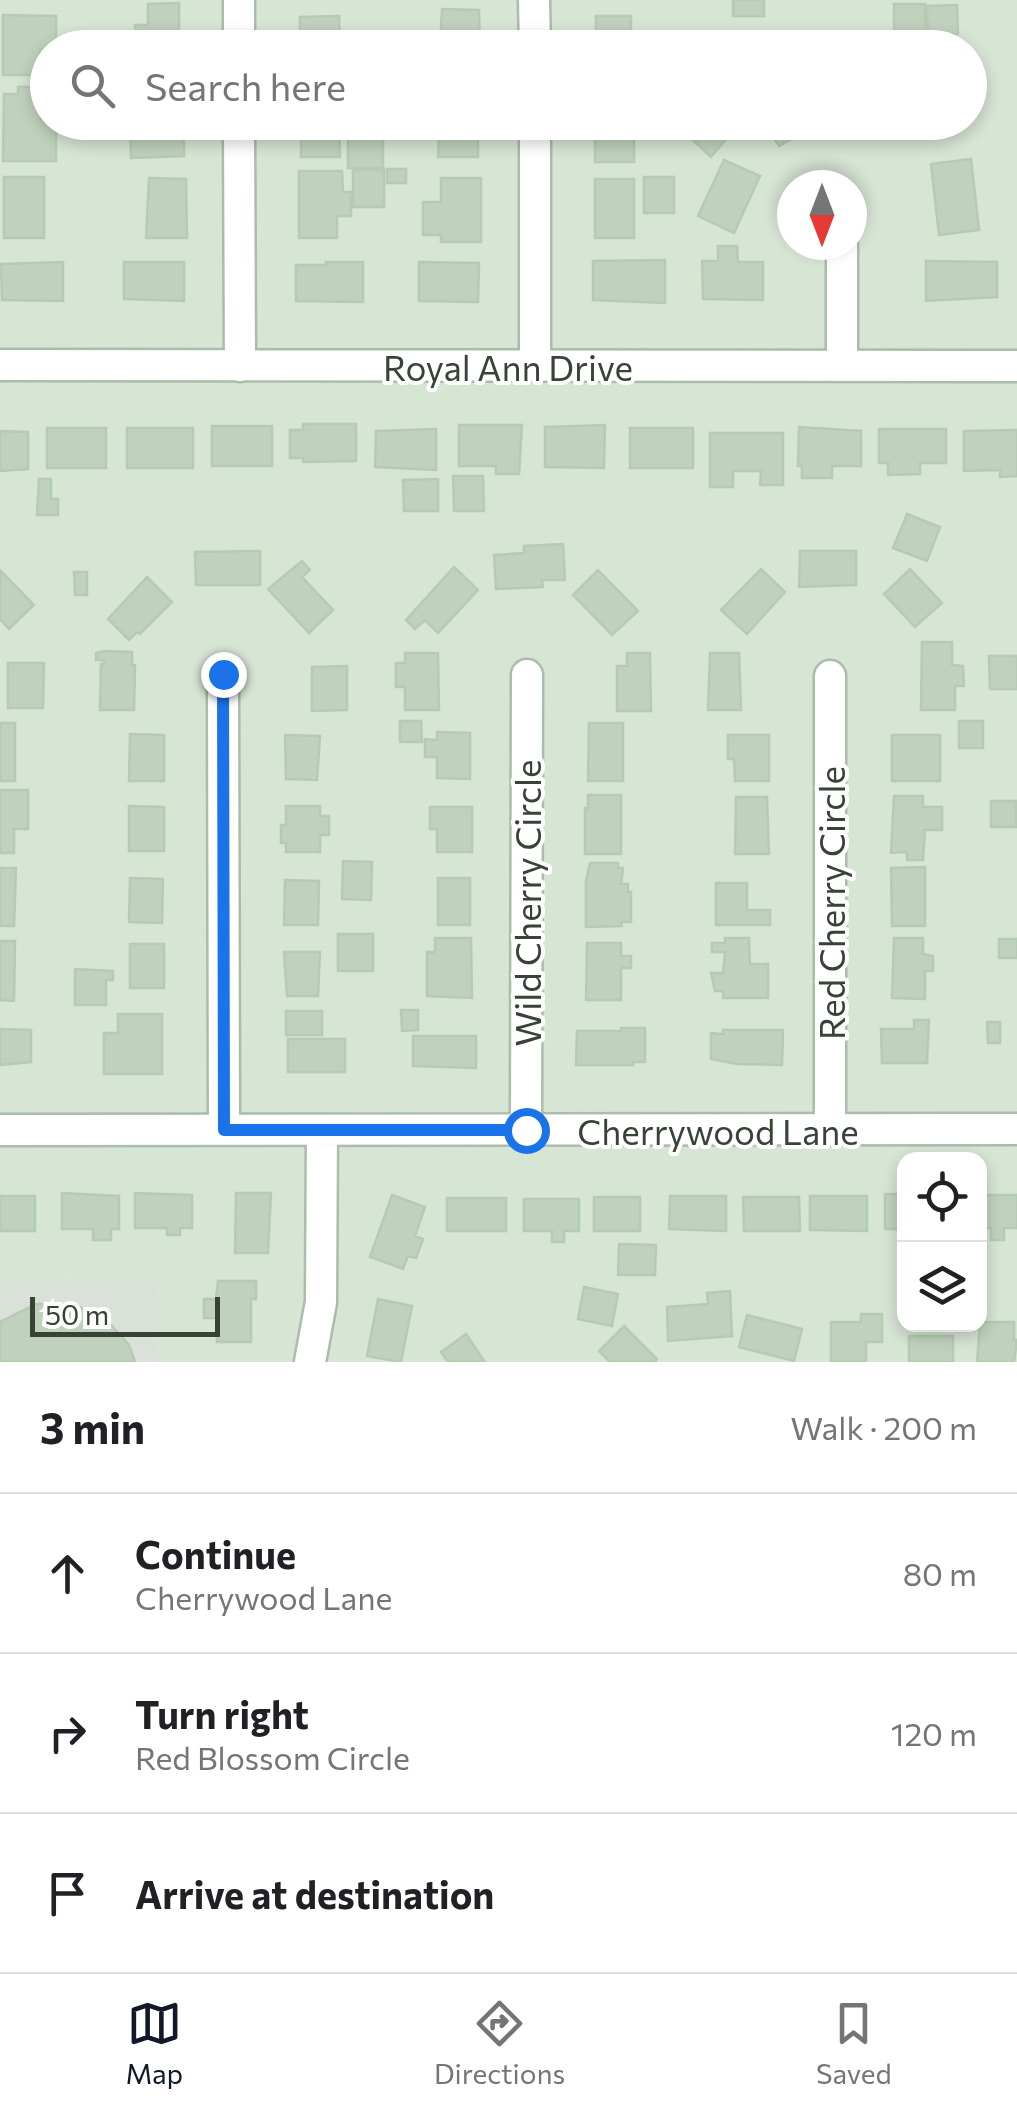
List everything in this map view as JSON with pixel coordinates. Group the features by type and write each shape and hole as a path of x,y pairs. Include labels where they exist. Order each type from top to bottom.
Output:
{"street":[{"path":"239,0 239,30"},
{"path":"534,0 534,30"},
{"path":"240,140 240,366"},
{"path":"535,140 535,366"},
{"path":"842,260 842,366"},
{"name":"Royal Ann Drive","path":"0,365 1017,366"},
{"path":"223,674 224,1130"},
{"name":"Wild Cherry Circle","path":"526,1130 527,676"},
{"name":"Red Cherry Circle","path":"830,676 830,1130"},
{"name":"Cherrywood Lane","path":"0,1130 1017,1130"},
{"path":"310,1362 320,1302 322,1130"}],"shaded area":[{"path":"0,0 1017,0 1017,1362 158,1362 157,1277 0,1278"},
{"path":"157,1277 158,1362 0,1362 0,1278"}],"building":[{"path":"733,0 764,0 764,16 733,16"},
{"path":"179,3 179,30 135,30 135,25 148,25 148,4"},
{"path":"894,4 925,4 925,30 894,30"},
{"path":"957,5 958,30 928,30 927,6"},
{"path":"442,9 479,10 480,30 441,30"},
{"path":"3,15 56,16 56,30 30,30 30,75 3,75"},
{"path":"339,16 339,30 300,30 300,17"},
{"path":"596,16 631,16 631,30 596,30"},
{"path":"18,87 30,87 30,140 56,140 56,161 3,161 4,94 18,94"},
{"path":"130,140 184,140 184,156 131,158"},
{"path":"301,140 340,140 340,157 301,157"},
{"path":"348,140 383,140 383,168 348,168"},
{"path":"439,140 478,140 478,157 438,157"},
{"path":"595,140 634,140 634,162 595,162"},
{"path":"693,140 725,140 711,157"},
{"path":"971,159 979,230 939,235 931,164"},
{"path":"724,160 760,176 734,233 698,216"},
{"path":"387,169 406,169 406,183 387,183"},
{"path":"353,170 384,170 384,207 353,207"},
{"path":"299,171 342,171 343,192 351,192 351,216 337,216 337,238 299,238"},
{"path":"4,177 44,177 44,238 4,238"},
{"path":"644,177 674,177 674,213 644,213"},
{"path":"149,178 186,179 187,238 146,238"},
{"path":"441,178 481,178 481,242 441,242 441,235 423,235 423,202 441,202"},
{"path":"595,179 634,179 634,238 595,238"},
{"path":"718,246 737,246 738,262 763,262 763,300 703,299 702,261 718,261"},
{"path":"665,260 665,303 593,300 593,261"},
{"path":"926,261 997,262 997,297 926,301"},
{"path":"63,262 63,301 2,300 1,264"},
{"path":"124,262 184,262 184,301 124,299"},
{"path":"363,262 363,302 296,301 296,265"},
{"path":"419,262 479,263 478,302 419,301"},
{"path":"303,424 356,424 356,461 303,462 303,458 290,458 290,430 303,430"},
{"path":"459,425 522,425 519,474 496,474 496,466 459,466"},
{"path":"605,425 604,468 545,467 545,427"},
{"path":"212,426 272,426 272,466 212,466"},
{"path":"799,427 861,431 861,466 832,466 832,478 802,478 802,466 798,466"},
{"path":"47,428 106,428 106,468 47,468"},
{"path":"127,428 193,428 193,468 127,468"},
{"path":"630,428 693,428 693,468 630,468"},
{"path":"436,429 436,470 375,467 376,431"},
{"path":"879,429 946,429 946,463 920,463 920,474 888,475 888,463 879,463"},
{"path":"1017,430 1017,476 1000,477 1000,470 964,471 964,431"},
{"path":"0,431 28,432 28,469 0,471"},
{"path":"710,433 783,433 783,485 760,485 761,471 733,471 733,487 710,487"},
{"path":"453,476 483,476 484,511 454,511"},
{"path":"39,479 51,479 51,499 58,499 58,515 37,515"},
{"path":"438,479 438,511 404,511 403,480"},
{"path":"907,514 940,527 927,561 893,548"},
{"path":"563,544 565,580 542,580 543,587 496,589 494,555 524,553 524,546"},
{"path":"260,551 260,585 196,585 195,552"},
{"path":"800,551 856,551 856,585 799,587"},
{"path":"302,561 310,570 302,577 333,610 309,633 268,589"},
{"path":"454,567 478,590 438,633 425,620 415,629 406,620"},
{"path":"761,569 785,592 747,634 721,610"},
{"path":"910,569 942,603 915,627 884,594"},
{"path":"0,570 34,605 9,629 0,619"},
{"path":"598,570 638,611 612,635 573,595"},
{"path":"74,572 87,572 87,595 75,595"},
{"path":"147,577 172,602 129,640 108,619"},
{"path":"922,642 952,642 952,665 963,666 964,686 955,686 955,710 921,710"},
{"path":"132,652 134,710 100,710 104,660 96,660 96,653"},
{"path":"405,653 438,653 439,710 405,710 405,687 396,687 396,663 405,663"},
{"path":"627,653 650,653 651,711 617,711 617,666 627,666"},
{"path":"710,653 739,653 741,710 708,710"},
{"path":"989,656 1017,656 1017,689 990,689"},
{"path":"8,663 44,663 43,708 8,708"},
{"path":"347,666 347,710 312,711 312,667"},
{"path":"400,721 421,721 422,742 400,742"},
{"path":"959,721 983,721 983,748 959,748"},
{"path":"0,723 15,723 15,781 0,781"},
{"path":"589,723 623,723 623,781 588,781"},
{"path":"437,732 470,733 470,779 437,778 437,757 425,757 425,739 437,740"},
{"path":"130,734 164,735 164,781 129,781"},
{"path":"285,735 320,736 317,780 286,779"},
{"path":"728,735 769,735 769,781 735,781 734,759 728,759"},
{"path":"892,735 940,735 940,781 892,781"},
{"path":"0,790 28,790 28,829 14,829 14,853 0,853"},
{"path":"588,795 621,795 621,854 585,854"},
{"path":"894,796 923,796 923,807 942,807 942,830 925,830 923,860 907,860 907,852 891,853"},
{"path":"736,797 767,797 769,854 735,854"},
{"path":"991,801 1016,801 1016,827 991,827"},
{"path":"129,806 164,807 164,851 129,851"},
{"path":"286,806 320,806 320,816 329,816 329,835 320,835 320,852 286,852 286,843 281,843 281,825 286,825"},
{"path":"430,807 472,807 472,852 437,852 437,829 430,829"},
{"path":"343,861 372,862 371,900 342,899"},
{"path":"590,863 618,863 618,868 623,868 621,884 628,884 631,892 631,922 586,927"},
{"path":"925,867 925,926 892,926 891,868"},
{"path":"0,868 16,868 14,926 0,926"},
{"path":"130,878 163,879 162,923 129,922"},
{"path":"438,878 470,878 470,925 438,925"},
{"path":"285,880 319,881 318,925 284,925"},
{"path":"716,883 747,883 747,910 770,910 770,925 716,925"},
{"path":"338,934 373,934 373,971 338,971"},
{"path":"435,938 471,938 472,998 427,996 427,952 435,952"},
{"path":"725,938 749,938 750,964 768,964 768,998 723,998 723,991 715,991 711,973 723,973 725,952 712,952 712,943 725,943"},
{"path":"894,938 923,938 923,954 933,956 933,971 925,971 925,999 892,998"},
{"path":"999,939 1017,939 1017,958 999,958"},
{"path":"0,941 15,941 14,1001 0,1000"},
{"path":"587,943 621,943 621,956 631,956 631,968 621,968 621,1000 586,1000"},
{"path":"130,944 164,944 164,988 130,988"},
{"path":"284,952 320,952 318,996 287,996"},
{"path":"75,969 113,971 113,980 106,980 106,1005 75,1005"},
{"path":"401,1010 418,1010 418,1030 402,1031"},
{"path":"286,1011 322,1011 322,1035 286,1035"},
{"path":"118,1014 162,1014 162,1074 104,1074 104,1033 118,1033"},
{"path":"914,1020 929,1020 927,1063 882,1063 881,1029 914,1029"},
{"path":"987,1022 1000,1022 1000,1043 988,1043"},
{"path":"645,1028 645,1062 576,1065 577,1031"},
{"path":"0,1029 31,1030 31,1062 0,1065"},
{"path":"723,1030 783,1030 782,1065 711,1059 711,1033 723,1034"},
{"path":"413,1036 476,1036 476,1068 413,1066"},
{"path":"288,1039 345,1039 345,1072 288,1072"},
{"path":"62,1193 119,1196 119,1229 111,1229 111,1240 93,1240 93,1229 62,1229"},
{"path":"135,1193 192,1195 192,1228 180,1228 180,1235 167,1235 167,1228 135,1228"},
{"path":"236,1193 271,1193 268,1253 235,1253"},
{"path":"885,1194 897,1194 897,1229 885,1229"},
{"path":"392,1195 425,1207 415,1236 423,1239 416,1258 408,1256 403,1269 370,1257"},
{"path":"987,1195 1017,1195 1017,1228 1004,1228 1004,1240 991,1240 991,1228 987,1228"},
{"path":"0,1196 35,1196 35,1231 0,1231"},
{"path":"670,1196 726,1196 726,1231 669,1229"},
{"path":"810,1196 867,1196 867,1231 810,1230"},
{"path":"594,1197 640,1197 640,1231 594,1231"},
{"path":"743,1197 799,1197 800,1231 744,1231"},
{"path":"447,1198 506,1198 506,1231 447,1231"},
{"path":"524,1199 579,1199 579,1231 564,1231 564,1242 552,1242 552,1231 524,1231"},
{"path":"619,1244 656,1245 655,1275 618,1275"},
{"path":"218,1281 256,1281 256,1299 251,1299 251,1342 217,1342 217,1318 204,1318 204,1299 216,1299"},
{"path":"584,1287 618,1294 612,1326 578,1319"},
{"path":"730,1291 732,1336 668,1341 667,1307 708,1304 707,1293"},
{"path":"378,1299 412,1306 401,1362 367,1356"},
{"path":"36,1304 72,1304 105,1318 129,1345 135,1362 0,1362 0,1322"},
{"path":"861,1314 882,1314 882,1342 866,1342 866,1362 831,1362 831,1322 861,1322"},
{"path":"747,1315 802,1329 794,1361 739,1347"},
{"path":"987,1322 1014,1322 1014,1362 977,1362 979,1332 987,1332"},
{"path":"624,1326 657,1359 655,1362 610,1362 599,1351"},
{"path":"466,1334 485,1362 448,1362 441,1352"},
{"path":"909,1336 953,1336 953,1362 909,1362"}],"route":[{"path":"223,674 224,1130 526,1130"}]}
